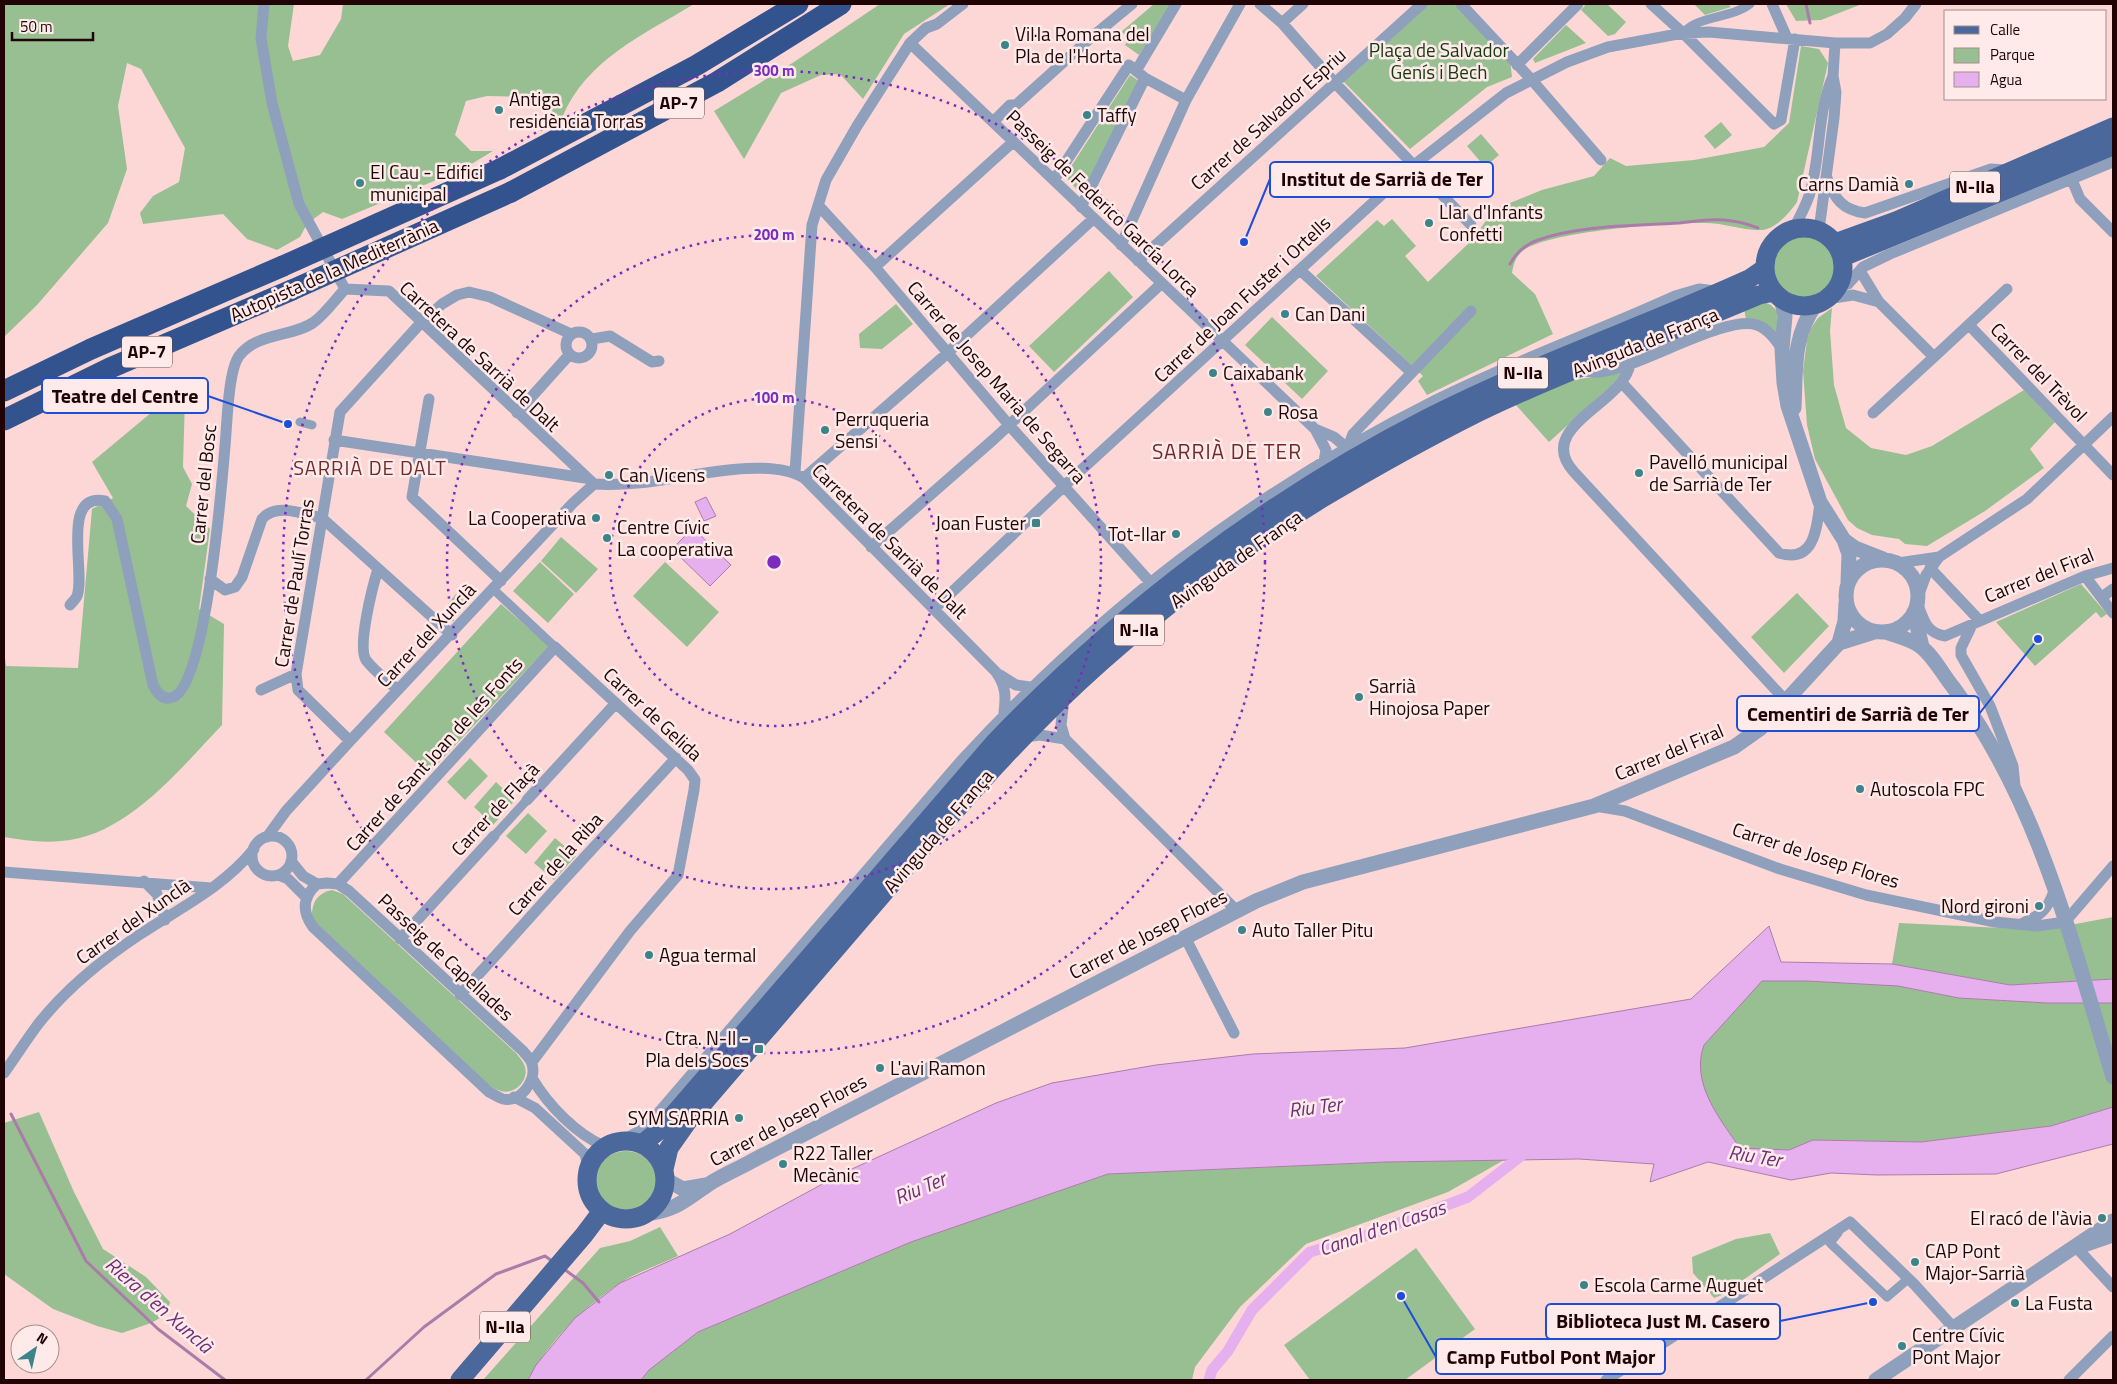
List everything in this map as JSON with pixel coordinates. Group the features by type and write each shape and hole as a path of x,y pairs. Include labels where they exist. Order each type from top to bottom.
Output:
{"highway":[{"name":"Autopista de la Mediterrània","path":"4,391 91,348 500,169 697,65 798,4"},
{"name":"Autopista de la Mediterrània","path":"4,420 110,368 292,290 510,192 717,82 841,4"}],"main road":[{"name":"N-IIa","path":"1839,250 1896,221 2113,127"},
{"name":"N-IIa","path":"1839,250 2113,146"},
{"path":"1807,227 1819,230 1839,250 1828,297 1796,306 1777,295 1767,281 1766,255 1772,243 1782,234 1794,228 1807,227"},
{"name":"Avinguda de França","path":"664,1174 669,1148 688,1121 924,846 1022,737 1143,627 1204,580 1315,503 1406,450 1480,412 1576,370 1723,300 1765,268"},
{"name":"Avinguda de França","path":"642,1144 662,1128 995,742 1043,693 1146,602 1287,500 1349,462 1427,419 1507,380 1723,300 1759,295 1777,295"},
{"path":"646,1214 620,1219 602,1211 593,1202 588,1191 586,1179 588,1167 594,1155 604,1146 623,1140 642,1144 653,1152 664,1174"},
{"name":"N-IIa","path":"646,1214 659,1202 664,1191 664,1174"},
{"name":"N-IIa","path":"460,1378 568,1254 602,1211"}],"street":[{"path":"264,4 262,38 272,103 299,204 345,289"},
{"path":"799,475 812,225 818,204 833,165 910,43 926,28 937,24 963,4"},
{"path":"993,122 1010,105 1016,105 1087,41 1132,4"},
{"path":"1081,207 1140,74 1176,4"},
{"path":"1121,245 1186,100 1240,4"},
{"path":"1260,4 1282,23 1334,82 1471,225"},
{"path":"1282,23 1302,4"},
{"name":"Carrer de Salvador Espriu","path":"1138,261 1422,4"},
{"path":"1461,4 1531,78 1601,160"},
{"path":"1517,65 1578,4"},
{"path":"1651,4 1683,33 1774,124 1781,120 1791,39 1772,4"},
{"path":"1683,33 1690,25 1724,16 1750,4"},
{"name":"Carrer de Joan Fuster i Ortells","path":"934,609 1064,486 1414,165 1463,124 1506,93 1531,78 1608,47 1683,33 1709,32 1835,43 1870,43 1878,40 1905,18 1916,4"},
{"name":"Passeig de Federico García Lorca","path":"910,43 1315,429 1348,447"},
{"path":"1819,230 1827,178 1836,92 1833,76 1835,43"},
{"path":"1054,180 1129,65 1140,74 1186,100"},
{"path":"1794,228 1811,190 1818,136 1827,89 1833,76"},
{"path":"875,267 1013,142"},
{"path":"1794,420 1796,359 1800,331 1828,297 1848,284 1861,269 1890,254 1964,222 2113,162"},
{"path":"1827,178 1830,188 1842,206 1851,211 1865,213 1991,169 2014,170"},
{"path":"2072,180 2080,199 2113,232"},
{"name":"Carrer de Josep Maria de Segarra","path":"818,204 875,267 1008,425 1149,581"},
{"path":"799,475 947,352 1093,218"},
{"path":"1861,269 1878,302 1934,357"},
{"path":"1300,270 1411,372"},
{"path":"871,547 1008,425 1162,283"},
{"name":"Carretera de Sarrià de Dalt","path":"345,289 389,291 590,481 631,484 722,471 767,468 799,475 996,672 1004,683 1004,714"},
{"name":"Carrer del Bosc","path":"70,605 78,595 79,519 86,504 92,500 105,501 117,519 153,685 158,694 173,698 181,693 190,676 205,614 220,500 231,386 238,357 252,344 313,323 345,289"},
{"name":"Avinguda de França","path":"623,1140 643,1129 653,1119 1004,714 1059,660 1149,581 1216,532 1324,462 1348,447 1438,399 1675,296 1699,289 1723,300"},
{"name":"Carrer del Trèvol","path":"1873,413 2007,289"},
{"name":"Carrer de Paulí Torras","path":"350,740 298,690 296,674 340,412 423,322 442,304 457,295 469,292 490,296 571,334"},
{"path":"1777,295 1785,316 1782,349 1784,383 1788,406 1794,420 1803,456 1820,502 1844,540 1848,554 1846,604 1857,622 1880,632 1901,637 1922,647 1980,726 2015,788 2040,849 2067,928 2113,1078"},
{"path":"1828,297 1853,295 1878,302"},
{"path":"1698,336 1723,300"},
{"path":"1348,447 1353,434 1471,311"},
{"path":"1576,370 1600,372 1630,364 1698,336 1742,323 1757,325 1774,337 1782,349"},
{"name":"Carrer del Trèvol","path":"1969,325 2113,475"},
{"path":"578,331 586,333 592,340 592,348 587,356 578,358 570,354 566,348 567,340 571,334 578,331"},
{"path":"592,340 610,336 652,362 659,361"},
{"path":"517,413 570,354"},
{"path":"1630,364 1623,384 1584,417 1564,441 1563,457 1579,477 1786,701"},
{"path":"1623,384 1779,554 1787,556 1797,554 1812,543 1820,502"},
{"path":"429,399 412,497 497,585"},
{"path":"1838,642 1904,626 1917,604 1930,568 1939,557 2027,499 2113,416"},
{"path":"300,422 312,425"},
{"name":"Passeig de Federico García Lorca","path":"1315,429 1326,450 1324,462"},
{"path":"334,440 590,481"},
{"name":"Carrer del Xunclà","path":"267,837 286,811 350,740 452,635 590,481"},
{"path":"210,579 225,590 235,587 242,577 262,519 267,513 276,509 322,518 452,635"},
{"path":"1844,540 1855,548 1893,562 1911,574 1922,647"},
{"path":"1848,582 1861,566 1872,561 1893,562 1939,557"},
{"name":"Carrer del Firal","path":"1930,568 1975,624"},
{"name":"Carrer del Firal","path":"1917,604 1928,629 1935,635 1945,636 2085,576 2113,568"},
{"path":"378,569 369,598 363,650 365,659 398,690"},
{"path":"2085,576 2113,613"},
{"name":"Carrer de Gelida","path":"497,585 555,646 676,758 695,780 678,876 630,931 532,1062"},
{"path":"2102,598 2113,589"},
{"name":"Carrer del Firal","path":"1594,806 1746,740 1786,701 1838,642 1845,621 1846,604"},
{"path":"1975,624 1961,648 1961,654 1990,706 2013,766 2015,788"},
{"name":"Carrer de Sant Joan de les Fonts","path":"338,884 555,646"},
{"name":"Carretera de Sarrià de Dalt","path":"996,672 1016,685 1030,687"},
{"path":"261,690 296,674"},
{"path":"1065,696 1061,712 1061,725 1065,739 1236,910"},
{"name":"Carrer de Flaçà","path":"400,939 616,703"},
{"path":"1022,737 1040,735 1065,739"},
{"name":"Carrer de la Riba","path":"460,995 558,885 676,758"},
{"path":"1634,814 1631,799 1635,789"},
{"name":"Carrer de Josep Flores","path":"646,1214 666,1212 690,1199 709,1184 1236,910 1303,882 1594,806 1617,809 1634,814 1827,884 1907,905 1995,922 2067,928"},
{"path":"278,875 288,867 291,861 291,852 284,827 286,811"},
{"path":"288,844 280,839 267,837 254,849 253,862 260,872 267,876 278,875 288,879 306,897"},
{"name":"Carrer del Xunclà","path":"4,1072 40,1022 82,979 139,935 165,920 211,888 246,859 254,849"},
{"path":"291,861 304,876 317,884"},
{"path":"2067,928 2113,866"},
{"path":"4,872 144,881 211,888"},
{"path":"230,872 260,872"},
{"path":"144,881 157,894 165,920"},
{"path":"338,884 327,882 317,884 306,897 305,912 313,927 489,1092 502,1099 514,1098 523,1092 532,1078"},
{"name":"Passeig de Capellades","path":"338,884 349,892 532,1062"},
{"name":"Carrer de Josep Flores","path":"2018,924 2041,915 2050,903 2054,891"},
{"path":"1185,937 1234,1033"},
{"path":"532,1062 532,1078 544,1097 582,1133 604,1146"},
{"path":"514,1098 535,1108 585,1154 588,1167"},
{"name":"Carrer de Josep Flores","path":"664,1174 683,1189 709,1184"},
{"path":"1876,1380 2076,1247 2086,1237 2113,1221"},
{"path":"1846,1226 1908,1279 1953,1327"},
{"path":"1846,1226 1830,1242 1887,1297 1908,1279"},
{"path":"1606,1380 1846,1226"},
{"path":"2076,1247 2110,1235"},
{"path":"2076,1247 2113,1287"},
{"path":"2069,1380 2113,1336"}],"green space":[{"path":"4,4 294,4 288,46 293,61 320,55 341,19 343,4 694,4 637,38 601,64 585,80 572,98 562,118 524,97 487,96 466,101 455,135 471,151 493,151 463,169 342,219 323,212 307,224 300,237 277,250 247,239 223,214 143,224 140,213 153,196 179,182 185,148 141,69 127,63 118,106 127,169 108,223 37,305 4,337"},
{"path":"880,4 950,4 904,34 863,99 840,74 821,75 781,93 744,159 714,111 794,62"},
{"path":"1154,4 1171,4 1139,55 1125,45 1129,37 1121,32"},
{"name":"Plaça de Salvador Genís i Bech","path":"1428,4 1454,4 1510,59 1512,77 1487,87 1410,149 1342,80"},
{"path":"1586,4 1607,4 1626,22 1615,34 1608,36 1581,10"},
{"path":"1694,4 1728,4 1731,7 1705,15"},
{"path":"1786,4 1862,4 1821,20 1796,21"},
{"path":"1566,25 1586,43 1535,63 1533,59"},
{"path":"1801,46 1819,49 1828,63 1797,202 1782,219 1772,227 1762,230 1719,224 1688,223 1587,232 1542,242 1527,248 1516,258 1512,273 1535,294 1553,334 1427,395 1418,381 1423,376 1316,276 1377,220 1384,226 1392,219 1416,246 1405,256 1428,282 1471,241 1495,209 1542,190 1594,176 1610,158 1626,166 1694,160 1764,147 1789,123"},
{"path":"1130,75 1139,81 1085,192 1079,192 1065,176"},
{"path":"1721,122 1732,135 1715,149 1704,136"},
{"path":"1481,134 1499,155 1485,167 1467,146"},
{"path":"1803,235 1815,238 1825,244 1831,254 1834,266 1831,278 1825,288 1815,294 1803,297 1791,294 1781,288 1775,278 1772,266 1775,254 1781,244 1791,238"},
{"path":"1109,271 1133,297 1054,372 1029,346"},
{"path":"1762,301 1771,305 1777,311 1778,337 1746,320 1744,308"},
{"path":"896,304 913,324 882,349 860,348 859,334"},
{"path":"1832,308 1830,331 1834,385 1846,428 1871,448 1906,455 1932,446 2024,390 2055,422 2030,449 2044,468 1985,511 1927,546 1905,544 1899,539 1872,535 1857,528 1848,520 1815,459 1807,425 1803,371 1807,340 1811,328 1818,318"},
{"path":"1272,317 1328,371 1302,399 1245,345"},
{"path":"1623,372 1611,386 1549,442 1515,404 1574,380"},
{"path":"176,392 185,397 183,467 192,484 186,506 210,529 199,609 224,624 222,725 170,780 150,798 108,827 85,837 54,842 4,837 4,649 6,666 78,668 92,509 113,498 92,462"},
{"path":"561,537 598,569 576,593 541,561"},
{"path":"540,562 574,594 548,623 513,591"},
{"path":"665,562 719,612 687,647 633,596"},
{"path":"2081,584 2107,614 2101,618 2096,612 2035,666 1996,622"},
{"path":"1797,593 1829,626 1784,673 1751,637"},
{"path":"456,594 466,602 456,615 447,609 448,604"},
{"path":"501,604 549,646 428,774 384,732"},
{"path":"470,758 488,776 465,800 447,782"},
{"path":"496,782 515,800 493,825 474,807"},
{"path":"528,813 547,831 526,854 506,836"},
{"path":"555,838 576,856 554,880 534,863"},
{"path":"332,890 343,894 516,1053 524,1063 526,1072 523,1081 516,1089 506,1092 490,1086 312,919 316,900 322,894"},
{"path":"2113,917 2113,979 2010,985 1892,964 1899,923 2043,930"},
{"path":"1761,981 1807,981 1898,986 1959,998 2047,1003 2113,1003 2113,1107 2051,1126 1921,1142 1813,1140 1789,1150 1740,1148 1709,1100 1701,1073 1701,1059 1704,1045"},
{"path":"39,1112 74,1192 103,1249 146,1277 170,1302 167,1314 151,1323 122,1333 97,1326 53,1309 4,1274 4,1123"},
{"path":"626,1151 638,1154 648,1160 654,1170 657,1182 654,1194 648,1204 638,1210 626,1213 614,1210 604,1204 598,1194 595,1182 598,1170 604,1160 614,1154"},
{"path":"1504,1160 1448,1192 1306,1244 1240,1307 1195,1367 1192,1380 641,1380 649,1370 698,1332 911,1242 1108,1174 1386,1162"},
{"path":"660,1227 678,1256 640,1272 605,1293 579,1315 556,1339 528,1380 483,1380 600,1248 630,1241"},
{"path":"1770,1233 1780,1254 1722,1295 1714,1298 1693,1273 1692,1257 1736,1239"},
{"path":"1416,1248 1475,1329 1405,1380 1310,1380 1284,1345"}],"water":[{"path":"706,497 716,516 704,521 695,502"},
{"path":"693,528 731,565 710,586 672,549"},
{"name":"Riu Ter","path":"1769,926 1781,962 1892,964 2010,985 2113,979 2113,1003 2047,1003 1959,998 1898,986 1807,981 1762,981 1704,1045 1701,1059 1701,1073 1709,1100 1740,1148 1789,1150 1813,1140 1921,1142 2051,1126 2113,1107 2113,1144 1996,1174 1877,1175 1831,1173 1791,1180 1708,1162 1650,1182 1654,1164 1579,1159 1386,1162 1108,1174 911,1242 698,1332 649,1370 641,1380 528,1380 536,1365 575,1318 620,1283 730,1234 841,1174 996,1103 1052,1083 1156,1065 1253,1054 1405,1048 1691,999"}],"waterway":[{"path":"1806,4 1810,23"},
{"path":"1510,264 1515,256 1529,244 1571,231 1712,220 1735,221 1758,228"},
{"name":"Riera d'en Xunclà","path":"11,1114 86,1261 158,1329 225,1380"},
{"name":"Canal d'en Casas","path":"1209,1380 1212,1370 1228,1351 1252,1310 1310,1252 1365,1236 1468,1197 1526,1152"},
{"name":"Riera d'en Xunclà","path":"366,1380 424,1327 496,1274 545,1256 552,1261"},
{"name":"Riera d'en Xunclà","path":"564,1269 583,1283 599,1302"}],"place":[{"name":"Vil·la Romana del Pla de l'Horta","path":"1005,45"},
{"name":"Antiga residència Torras","path":"499,110"},
{"name":"Taffy","path":"1087,115"},
{"name":"El Cau - Edifici municipal","path":"360,183"},
{"name":"Carns Damià","path":"1909,184"},
{"name":"Llar d'Infants Confetti","path":"1429,223"},
{"name":"Institut de Sarrià de Ter","path":"1244,242"},
{"name":"Can Dani","path":"1285,314"},
{"name":"Caixabank","path":"1213,373"},
{"name":"Rosa","path":"1268,412"},
{"name":"Teatre del Centre","path":"288,424"},
{"name":"Perruqueria Sensi","path":"825,430"},
{"name":"Pavelló municipal de Sarrià de Ter","path":"1639,473"},
{"name":"Can Vicens","path":"609,475"},
{"name":"La Cooperativa","path":"596,518"},
{"name":"Joan Fuster","path":"1036,523"},
{"name":"Tot-llar","path":"1176,534"},
{"name":"Centre Cívic La cooperativa","path":"607,538"},
{"name":"Cementiri de Sarrià de Ter","path":"2038,639"},
{"name":"Sarrià Hinojosa Paper","path":"1359,697"},
{"name":"Autoscola FPC","path":"1860,789"},
{"name":"Nord gironi","path":"2039,906"},
{"name":"Auto Taller Pitu","path":"1242,930"},
{"name":"Agua termal","path":"649,955"},
{"name":"Ctra. N-II - Pla dels Socs","path":"759,1049"},
{"name":"L'avi Ramon","path":"880,1068"},
{"name":"SYM SARRIA","path":"739,1118"},
{"name":"R22 Taller Mecànic","path":"783,1164"},
{"name":"El racó de l'àvia","path":"2102,1218"},
{"name":"CAP Pont Major-Sarrià","path":"1915,1262"},
{"name":"Escola Carme Auguet","path":"1584,1285"},
{"name":"Camp Futbol Pont Major","path":"1401,1296"},
{"name":"Biblioteca Just M. Casero","path":"1873,1302"},
{"name":"La Fusta","path":"2015,1303"},
{"name":"Centre Cívic Pont Major","path":"1902,1346"}],"district":[{"name":"SARRIÀ DE TER","path":"1227,452"},
{"name":"SARRIÀ DE DALT","path":"370,468"}]}
